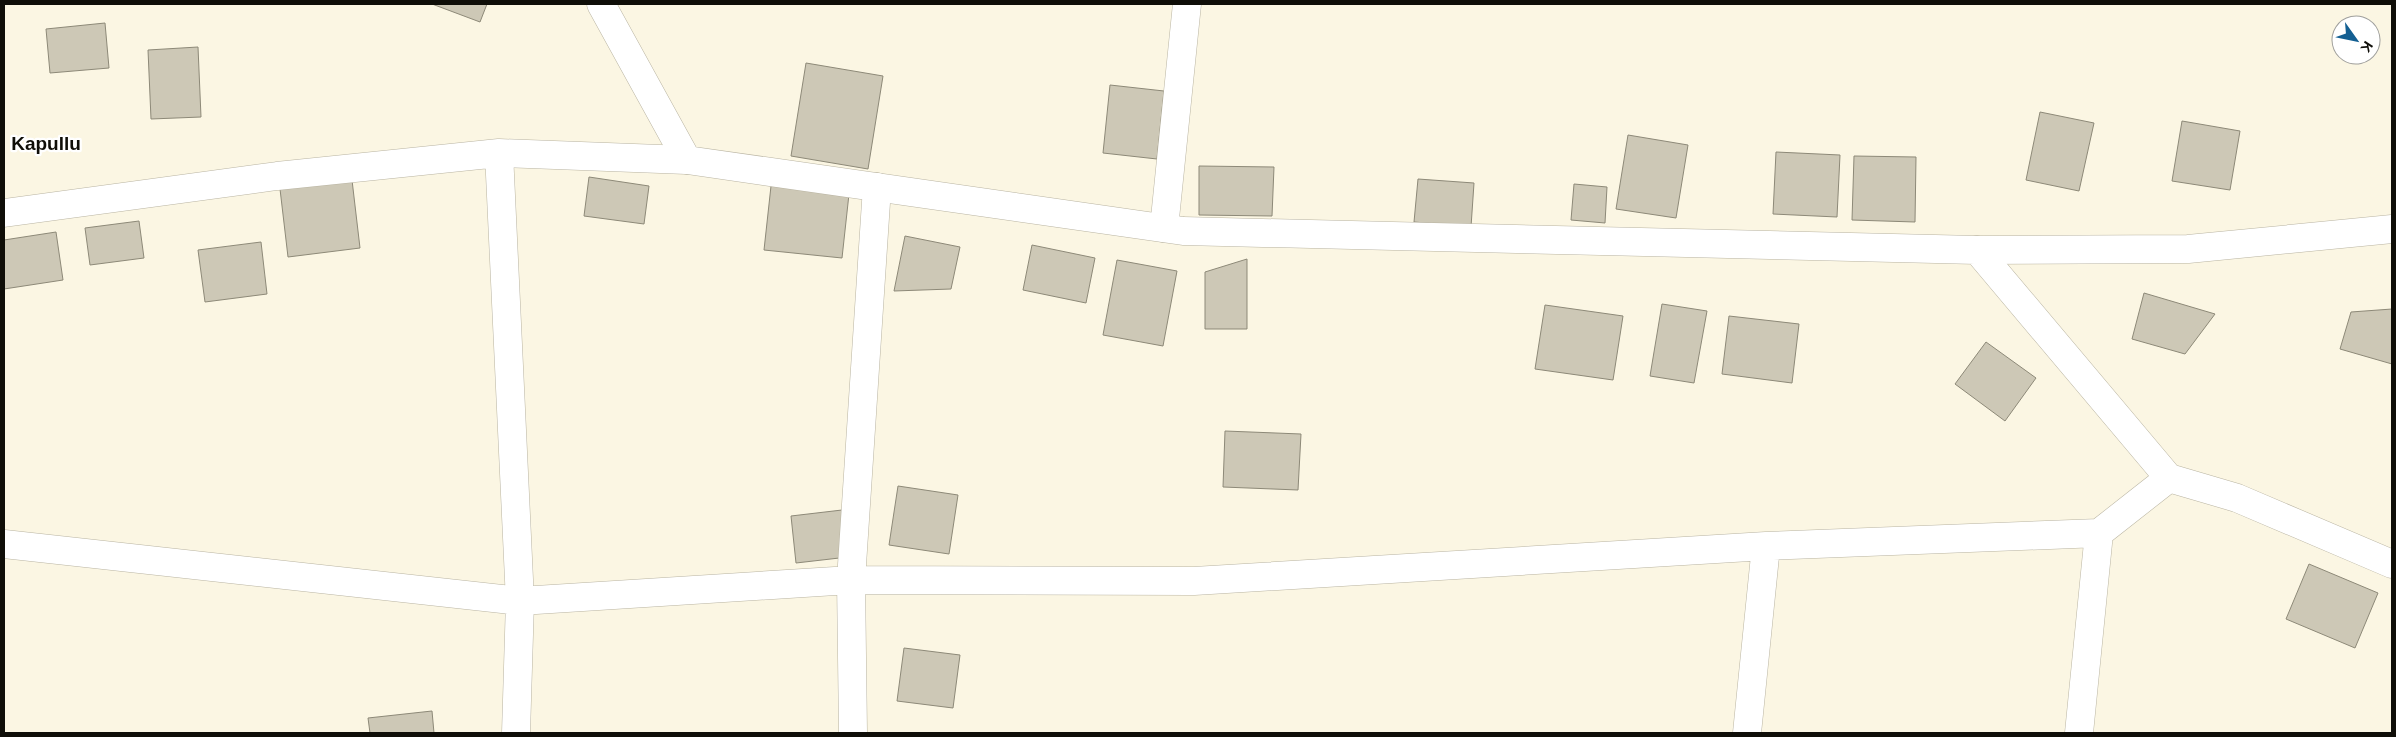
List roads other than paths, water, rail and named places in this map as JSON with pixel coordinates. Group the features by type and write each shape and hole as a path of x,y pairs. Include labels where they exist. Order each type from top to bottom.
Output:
{"street":[{"path":"602,4 687,160"},
{"path":"1164,228 1187,4"},
{"path":"498,153 520,602 516,733"},
{"path":"4,213 277,176 498,153 687,160 1183,231 1977,250 2188,250 2392,229"},
{"path":"853,733 852,580 877,187"},
{"path":"1977,250 2169,478 2237,498 2392,564"},
{"path":"4,544 520,602 852,580 1194,581 1766,546 2099,533 2169,478"},
{"path":"2079,733 2099,533"},
{"path":"1747,733 1766,546"}],"district":[{"name":"Kapullu","path":"46,143"}]}
